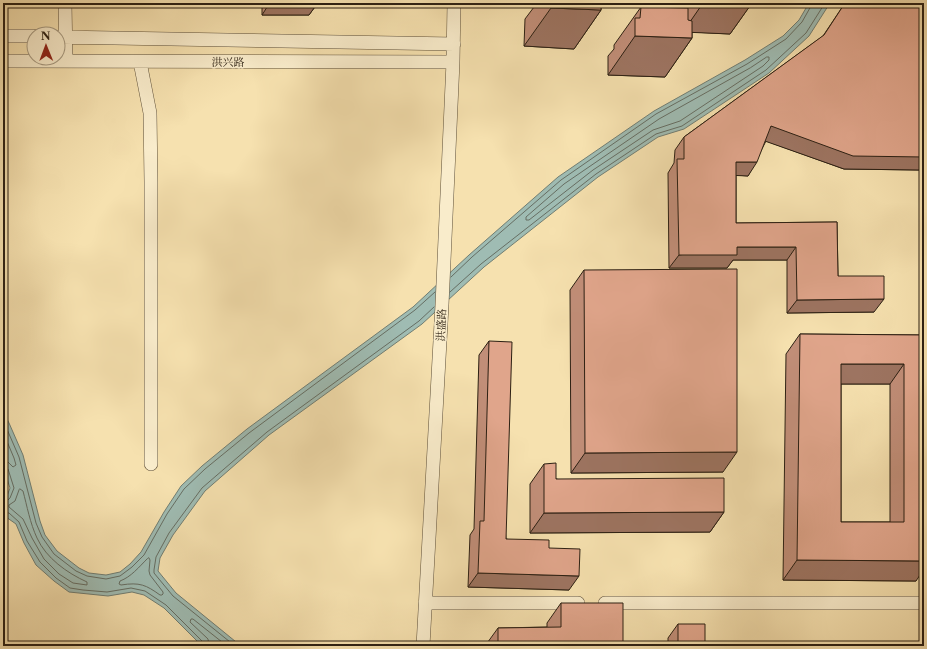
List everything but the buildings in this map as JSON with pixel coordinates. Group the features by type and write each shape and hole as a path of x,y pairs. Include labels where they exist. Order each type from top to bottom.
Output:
{"street":[{"path":"63,26 65,3"},
{"name":"洪盛路","path":"423,646 442,305 454,44 454,3"},
{"path":"3,36 26,36"},
{"name":"洪兴路","path":"66,37 454,44"},
{"name":"洪兴路","path":"3,61 26,61"},
{"name":"洪兴路","path":"66,61 453,62"},
{"path":"140,62 150,113 151,464"},
{"path":"425,603 924,604"}],"water":[{"path":"809,3 830,3 809,36 769,73 684,129 658,137 598,177 484,267 422,324 269,435 205,491 173,535 160,558 158,571 176,593 241,646 202,646 164,608 144,595 132,592 108,596 69,592 36,565 16,524 3,516 3,497 7,496 10,488 3,466 3,411 23,455 45,535 57,551 79,568 89,573 106,575 120,572 141,552 181,486 202,466 247,429 413,307 469,255 558,177 654,111 745,60 783,36 799,20"}]}
